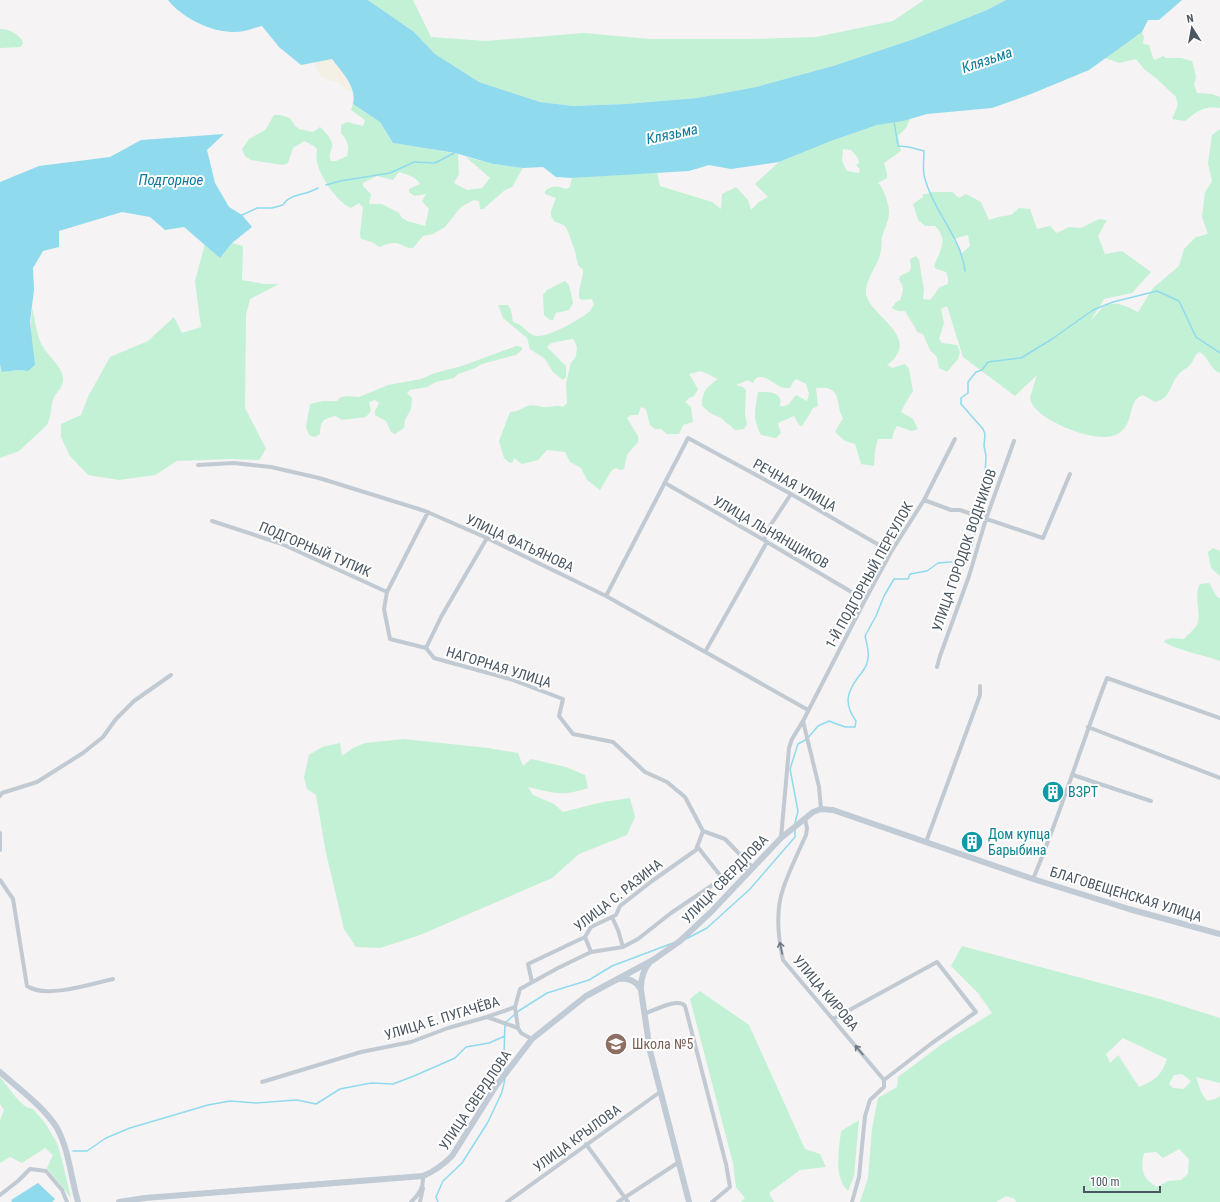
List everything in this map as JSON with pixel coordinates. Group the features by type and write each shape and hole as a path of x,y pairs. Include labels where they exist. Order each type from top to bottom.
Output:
{"main road":[{"name":"БЛАГОВЕЩЕНСКАЯ УЛИЦА","path":"821,809 833,810 1032,879 1129,909 1220,934"},
{"name":"УЛИЦА СВЕРДЛОВА","path":"119,1202 145,1198 185,1198 423,1176 434,1172 444,1165 452,1156 496,1086 532,1039 586,996 653,960 680,941 711,912 781,838 814,812 821,809"},
{"path":"653,960 646,967 642,976 641,990 644,1014 650,1051 689,1202"},
{"path":"617,979 626,978 632,980 641,990"},
{"path":"0,1072 45,1112 57,1128 64,1145 78,1202"}],"street":[{"name":"РЕЧНАЯ УЛИЦА","path":"665,483 688,438 791,494 892,552"},
{"name":"1-Й ПОДГОРНЫЙ ПЕРЕУЛОК","path":"781,838 789,748 792,738 803,721 865,600 924,500 955,439"},
{"name":"УЛИЦА ГОРОДОК ВОДНИКОВ","path":"937,667 969,576 986,519 1014,441"},
{"name":"УЛИЦА ФАТЬЯНОВА","path":"198,465 234,463 271,467 319,478 428,512 487,538 606,596 808,710"},
{"path":"924,500 951,510 960,510 1043,538 1070,474"},
{"name":"УЛИЦА ЛЬНЯНЩИКОВ","path":"665,483 865,600"},
{"path":"606,596 665,483"},
{"path":"705,652 765,541 770,526 791,494"},
{"path":"387,592 428,512"},
{"name":"ПОДГОРНЫЙ ТУПИК","path":"212,521 282,544 387,592"},
{"path":"426,648 441,617 487,538"},
{"name":"НАГОРНАЯ УЛИЦА","path":"387,592 384,609 390,639 426,648 434,658 510,679 563,699 559,716 573,734 613,742 646,772 666,782 685,797 703,831"},
{"path":"0,796 2,793 37,782 83,753 104,738 116,719 134,701 171,675"},
{"path":"1032,879 1049,842 1073,775 1088,727 1107,678 1220,718"},
{"path":"926,842 980,695 980,686"},
{"path":"803,721 819,787 821,809"},
{"path":"1088,727 1220,778"},
{"path":"1073,775 1152,801"},
{"name":"УЛИЦА КИРОВА","path":"805,819 807,828 806,835 783,889 780,902 778,920 779,939 783,960 884,1080"},
{"path":"0,828 0,850"},
{"path":"703,831 725,839 753,868"},
{"name":"УЛИЦА С. РАЗИНА","path":"532,982 528,964 585,937 591,927 616,915 620,906 696,850 703,831"},
{"path":"697,846 722,879"},
{"name":"УЛИЦА Е. ПУГАЧЁВА","path":"262,1082 361,1052 411,1042 448,1028 515,1007 520,990 532,982 591,952 623,947 638,939 671,913 738,868 753,868"},
{"path":"0,880 13,899 27,986 33,990 52,991 113,980"},
{"path":"612,917 623,947"},
{"path":"585,937 591,952"},
{"path":"833,1019 937,962 976,1012 932,1043 884,1080 884,1087 870,1100 865,1116 859,1177 852,1202"},
{"path":"644,1014 666,1005 679,1002 683,1003 685,1006 726,1164 730,1187 712,1202"},
{"path":"515,1007 518,1028 521,1033 532,1039"},
{"path":"487,1017 518,1028"},
{"name":"УЛИЦА КРЫЛОВА","path":"507,1202 660,1092"},
{"path":"586,1144 628,1202"},
{"path":"618,1202 679,1162"},
{"path":"0,1195 18,1181 30,1169 46,1171 62,1190 67,1202"},
{"path":"420,1202 424,1184 423,1176"},
{"path":"411,1202 415,1199 424,1184"}],"green space":[{"path":"368,0 413,0 431,37 485,41 584,33 649,39 753,39 816,37 893,21 924,0 1006,0 987,10 914,39 833,66 756,87 697,98 625,104 573,106 540,102 479,82 435,54 414,32"},
{"path":"0,29 15,33 22,40 23,44 20,47 0,48"},
{"path":"1142,32 1144,37 1143,44 1149,45 1155,60 1163,56 1166,58 1181,58 1192,61 1196,77 1194,85 1197,93 1212,94 1220,97 1220,108 1205,108 1185,121 1172,119 1178,105 1176,97 1144,69 1136,59 1119,63 1105,58"},
{"path":"353,104 380,122 393,143 458,154 459,174 454,183 467,190 482,188 490,178 466,157 493,164 523,168 512,187 505,190 483,209 480,209 479,201 474,200 461,207 445,227 433,234 423,236 413,248 396,243 379,247 372,242 361,239 360,234 363,207 359,203 351,208 335,195 325,182 319,168 317,149 314,146 304,141 293,148 288,163 283,165 251,160 245,156 242,149 249,139 265,130 274,115 280,115 290,118 299,129 313,132 320,127 332,143 330,153 331,161 336,161 347,156 348,152 347,143 341,133 341,125 347,122 363,126 365,120 351,110","holes":["399,172 414,177 420,184 409,189 409,192 414,196 426,194 422,201 429,209 425,226 407,221 402,218 399,213 382,204 369,204 371,194 363,186 363,183 377,176 393,180"]},
{"path":"910,119 906,128 898,136 901,151 884,163 887,178 878,183 886,197 889,216 882,237 880,255 868,280 866,289 867,297 872,305 898,338 900,347 896,356 887,365 892,368 905,364 909,369 913,391 901,412 913,419 918,429 912,431 897,426 892,439 878,439 875,450 874,466 861,464 855,444 845,441 835,432 843,418 837,398 830,389 816,388 818,406 812,409 802,426 799,425 794,416 780,422 778,424 781,433 776,438 761,435 758,429 755,418 755,409 758,392 774,393 779,396 780,406 785,406 789,404 796,395 807,401 809,394 806,384 796,379 790,388 785,388 769,379 761,377 756,378 753,383 748,380 736,385 743,387 746,390 745,413 747,425 744,429 735,430 721,418 710,413 702,406 704,393 711,384 718,379 701,371 689,374 698,389 694,396 685,402 691,407 693,422 683,425 679,434 667,434 661,429 655,429 650,425 646,409 641,407 638,415 631,415 627,418 638,436 638,442 627,455 624,469 620,470 616,468 612,470 600,490 587,480 581,468 570,462 565,452 547,450 538,460 522,464 514,458 513,462 510,463 504,458 499,441 510,412 530,405 542,407 563,407 567,403 566,383 571,363 576,356 577,347 572,339 551,343 547,347 566,366 566,377 563,380 553,372 545,359 530,349 527,338 503,318 498,305 508,305 511,310 513,322 520,325 533,335 538,336 553,332 570,324 589,312 594,304 592,299 582,300 579,298 583,270 578,265 575,251 567,229 564,225 555,222 551,216 551,211 556,198 545,194 545,191 555,187 566,189 570,187 572,178 657,172 660,186 712,202 721,209 722,194 736,187 748,200 751,210 759,202 768,197 755,184 779,162 831,141 877,125","holes":["843,149 851,150 858,158 859,163 856,165 860,169 859,173 847,171 842,161"]},
{"path":"1220,129 1220,373 1214,369 1199,352 1189,366 1177,376 1165,397 1155,402 1143,395 1138,398 1134,403 1126,426 1122,431 1115,435 1107,437 1096,436 1073,431 1051,421 1042,415 1034,407 1030,398 1037,375 1015,396 963,357 947,306 941,309 944,323 939,339 942,343 957,345 960,352 958,359 947,372 939,368 937,357 930,350 923,334 917,332 905,311 898,311 892,308 896,302 900,300 903,292 903,287 899,280 900,276 910,271 910,259 916,256 919,260 924,290 923,299 930,300 940,287 948,284 946,272 936,269 934,266 941,250 942,236 935,226 925,226 918,220 913,204 923,197 923,194 930,192 952,192 959,198 966,194 981,202 989,220 1011,215 1019,208 1030,209 1037,229 1050,226 1057,233 1069,227 1081,228 1099,219 1107,220 1098,236 1105,254 1122,251 1151,272 1132,293 1104,299 1091,320 1103,307 1109,304 1122,305 1138,312 1153,288 1179,266 1184,249 1196,237 1208,234 1202,217 1205,192 1212,181 1208,163 1212,135","holes":["968,235 970,246 961,254 961,250 953,239"]},
{"path":"232,243 243,246 242,280 264,284 279,284 250,299 246,315 245,408 266,449 259,460 231,459 177,461 155,475 119,480 88,475 70,456 61,437 61,424 81,415 88,397 110,357 148,341 174,317 182,333 201,327 195,281 205,244 220,258"},
{"path":"565,281 569,285 573,303 569,310 556,313 553,320 550,320 544,315 543,295 547,290"},
{"path":"32,308 40,341 61,371 63,381 61,388 54,397 50,418 47,425 19,451 0,458 0,365 2,372 19,370 28,371"},
{"path":"516,346 522,347 522,350 516,355 482,364 458,374 454,378 436,382 427,387 410,390 407,393 412,398 411,409 405,420 404,428 395,434 391,432 386,421 375,415 375,411 379,403 375,400 369,402 371,411 366,417 342,420 336,416 331,417 323,421 320,434 315,437 309,435 306,427 310,404 323,401 337,401 341,397 348,396 359,397 388,385 421,379"},
{"path":"1213,548 1220,551 1220,576 1211,568 1208,552"},
{"path":"1209,583 1217,597 1220,598 1220,661 1185,651 1164,642 1165,640 1172,638 1184,639 1196,627 1199,615 1197,599 1198,588 1200,584"},
{"path":"404,739 488,748 518,753 523,766 531,759 566,767 585,775 588,788 579,791 558,793 528,787 533,795 554,804 563,812 603,802 630,798 635,817 627,835 579,854 552,878 420,935 380,948 356,947 344,929 326,853 316,795 307,789 304,777 309,755 322,747 340,743 342,756 353,748 365,743"},
{"path":"962,946 1160,999 1220,1018 1220,1083 1196,1077 1201,1092 1207,1101 1220,1096 1220,1202 1016,1202 1015,1199 1006,1196 996,1202 860,1202 868,1178 872,1129 878,1098 897,1087 898,1077 942,1044 992,1013 978,993 951,966","holes":["1123,1038 1167,1059 1162,1070 1154,1080 1139,1087 1118,1055 1110,1063 1106,1054","1182,1074 1191,1081 1184,1089 1173,1088 1169,1084 1174,1075","1179,1149 1189,1159 1188,1174 1181,1180 1168,1181 1157,1187 1152,1184 1143,1173 1142,1164 1144,1153 1156,1152 1163,1158"]},
{"path":"700,991 749,1025 805,1149 820,1154 826,1167 800,1170 769,1193 774,1202 741,1202 745,1198 736,1187 733,1163 690,999"},
{"path":"0,1077 18,1100 26,1107 33,1109 45,1123 57,1143 71,1198 47,1168 53,1155 45,1148 22,1163 10,1157 0,1163 0,1120 4,1110 0,1104"},
{"path":"859,1120 854,1176 848,1191 840,1178 838,1162 841,1131"}],"sand":[{"path":"332,59 345,75 353,92 345,89 338,82 328,80 322,76 313,62"}],"water":[{"name":"Клязьма","path":"168,0 368,0 414,32 435,54 479,82 540,102 573,106 625,104 697,98 756,87 833,66 914,39 987,10 1006,0 1182,0 1159,20 1148,20 1142,32 1089,70 992,108 927,114 903,121 877,125 831,141 779,162 731,169 709,165 689,171 572,178 556,177 543,167 523,168 493,164 455,153 393,143 380,122 353,104 354,98 351,86 332,59 301,65 279,47 262,26 246,31 234,32 213,29 192,20"},
{"name":"Подгорное","path":"224,134 207,150 215,183 229,207 242,215 252,227 232,243 220,258 184,227 165,230 150,217 122,212 59,231 59,247 43,251 33,268 34,290 30,322 35,365 28,371 19,370 2,372 0,365 0,182 39,166 110,157 141,140"},
{"path":"38,1183 55,1199 52,1202 12,1202 11,1200"}],"waterway":[{"path":"894,121 898,146 924,151 923,169 929,191 958,247 963,259 965,271"},
{"path":"326,185 340,181 390,173 414,162 435,163 456,152"},
{"path":"242,215 257,208 272,208 283,205 290,198 318,188"},
{"path":"795,823 798,811 790,769 798,744 807,739 818,726 829,721 845,727 855,727 856,721 848,704 849,693 865,668 868,660 865,636 876,616 884,596 894,579 908,579 910,574 927,571 938,563 961,561 968,558 974,539 985,477 986,456 984,446 985,434 983,429 961,404 961,398 968,393 968,382 976,372 982,370 988,362 1021,358 1052,339 1093,310 1113,302 1157,291 1179,301 1196,337 1220,353"},
{"path":"686,939 707,928 750,889 795,837 795,829"},
{"path":"517,1012 547,993 589,980 612,966 673,943"},
{"path":"505,1071 505,1023 514,1015"},
{"path":"73,1151 87,1151 106,1138 130,1128 208,1105 230,1101 256,1103 297,1100 316,1104 340,1089 371,1083 393,1084 455,1058 466,1047 489,1043 505,1036"},
{"path":"438,1202 436,1197 443,1181 462,1163 488,1122 502,1092 505,1079"}],"place":[{"name":"ВЗРТ","path":"1053,792"},
{"name":"Дом купца Барыбина","path":"972,842"},
{"name":"Школа №5","path":"616,1044"}]}
